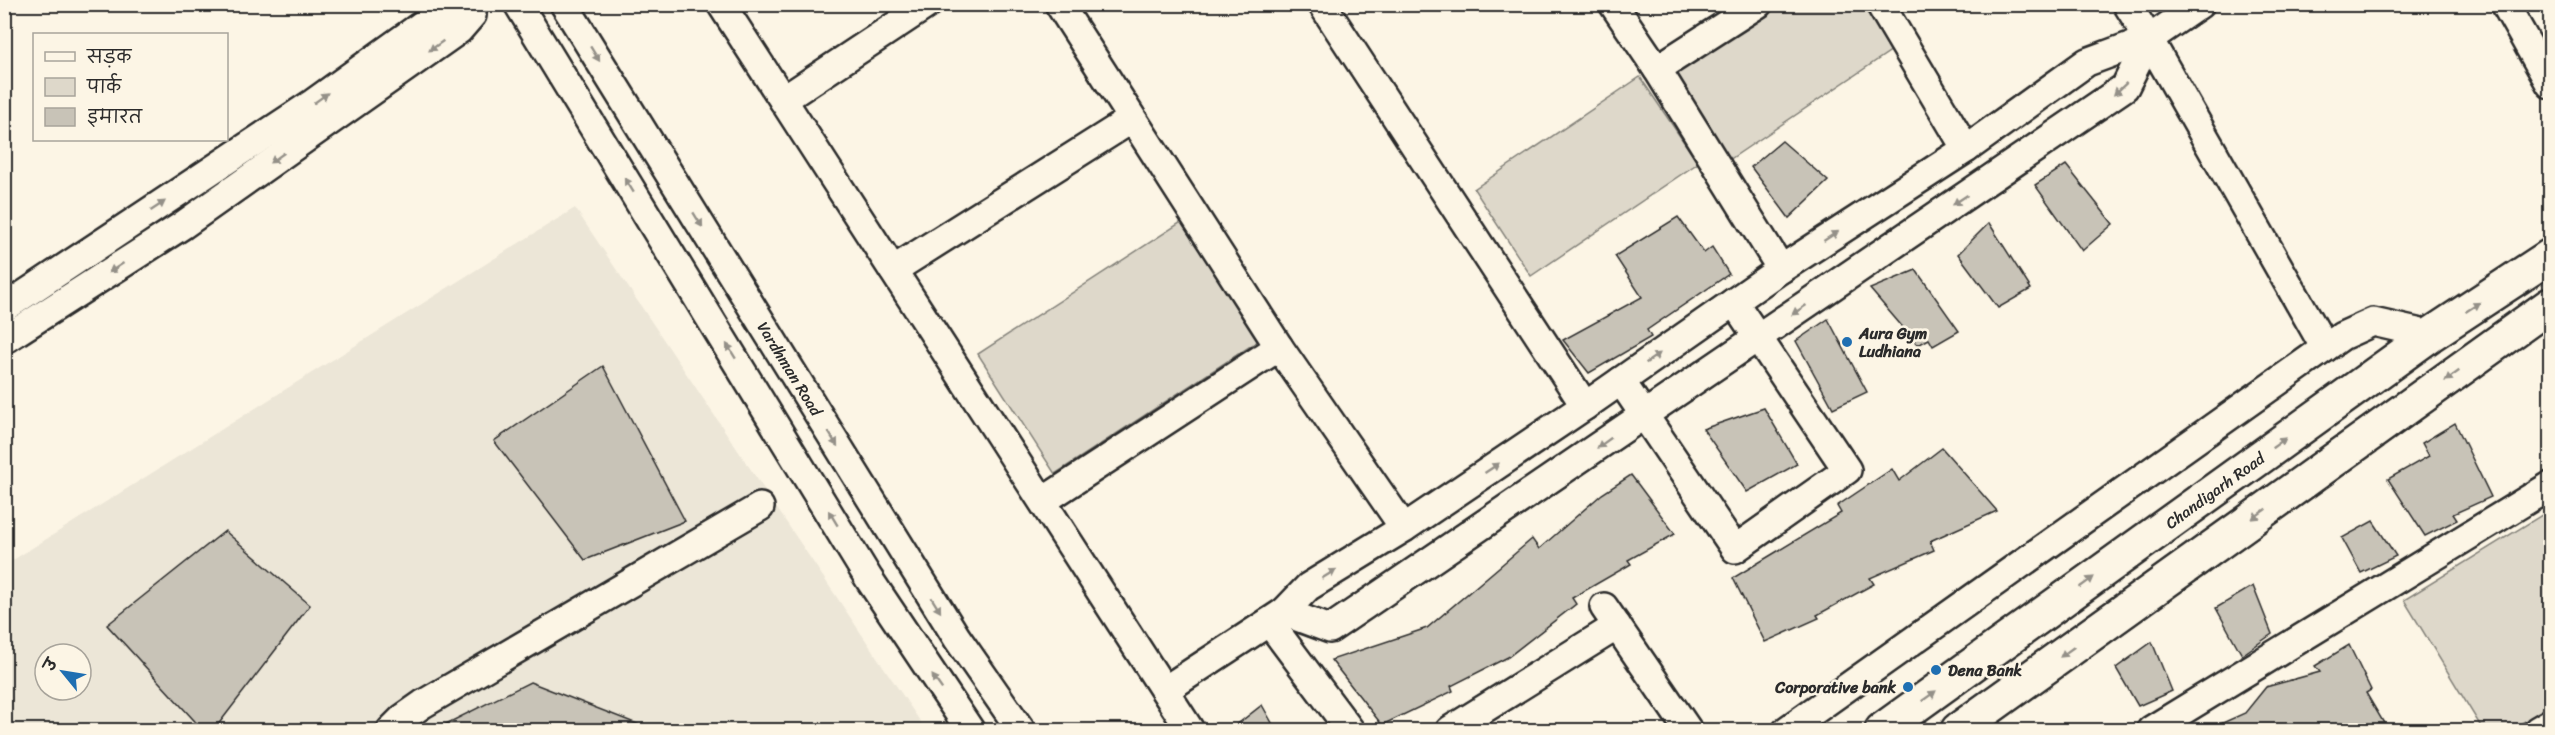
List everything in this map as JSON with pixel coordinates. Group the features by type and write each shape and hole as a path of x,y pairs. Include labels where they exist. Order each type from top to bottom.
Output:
{"main road":[{"name":"Chandigarh Road","path":"1882,730 2430,335 2550,256"},
{"path":"1958,730 2550,305"}],"street":[{"path":"4,308 313,103 451,4"},
{"path":"4,340 183,225 459,30 472,15 471,4"},
{"path":"518,4 869,579 970,730"},
{"name":"Vardhman Road","path":"564,4 957,639 1021,730"},
{"path":"721,4 1190,730"},
{"path":"783,100 928,4"},
{"path":"1059,4 1279,347 1404,528"},
{"path":"1322,4 1585,406"},
{"path":"1613,4 1657,69 1781,268"},
{"path":"1657,69 1758,4"},
{"path":"1880,4 1966,149"},
{"path":"2127,4 2325,348"},
{"path":"1165,690 1277,617 1308,587 1404,528 1585,406 1781,268 1966,149 2087,62 2149,39 2200,4"},
{"path":"2505,4 2550,84"},
{"path":"1277,617 1330,629 2125,87 2149,39"},
{"path":"893,270 1132,119"},
{"path":"1621,381 1735,549 1847,470 1734,302"},
{"path":"1787,730 2325,348 2357,328 2373,322 2430,335"},
{"path":"1042,501 1279,347"},
{"path":"2151,730 2550,486"},
{"path":"391,730 402,718 423,704 760,507"},
{"path":"1450,730 1611,616 1688,730"},
{"path":"1277,617 1350,730"},
{"path":"2538,730 2550,723"}],"shaded area":[{"path":"575,208 926,730 5,730 5,565"}],"green space":[{"path":"1774,5 1866,5 1895,48 1729,160 1672,74"},
{"path":"1640,77 1698,163 1531,276 1474,189"},
{"path":"1192,215 1269,334 1055,474 978,354"},
{"path":"2550,510 2550,706 2510,730 2483,730 2404,600"}],"building":[{"path":"1782,141 1828,181 1789,218 1751,167"},
{"path":"2066,165 2113,224 2082,251 2035,185"},
{"path":"1678,217 1704,253 1712,247 1729,274 1647,330 1651,337 1589,373 1563,340 1642,297 1615,256"},
{"path":"1989,223 2031,289 1998,308 1958,254"},
{"path":"1916,270 1959,331 1933,346 1929,339 1918,345 1870,289"},
{"path":"1828,319 1867,392 1833,408 1796,341"},
{"path":"603,366 685,521 585,560 494,441"},
{"path":"1764,408 1797,464 1747,492 1703,429"},
{"path":"2455,423 2491,497 2453,514 2457,520 2425,536 2388,479 2429,456 2422,443"},
{"path":"1942,448 1997,511 1930,541 1934,550 1870,578 1874,584 1817,615 1819,618 1765,642 1733,578 1841,513 1837,506 1892,469 1899,481"},
{"path":"1631,475 1675,534 1628,560 1631,564 1572,598 1576,604 1508,657 1451,686 1453,691 1382,725 1331,660 1427,628 1532,539 1539,549 1602,494"},
{"path":"2373,521 2396,556 2361,573 2342,538"},
{"path":"225,531 310,605 214,730 203,730 107,625"},
{"path":"2253,586 2272,634 2242,655 2216,608"},
{"path":"2152,642 2172,691 2138,706 2116,668"},
{"path":"2349,645 2371,690 2366,693 2388,730 2207,730 2245,713 2266,687 2320,672 2315,666"},
{"path":"530,682 650,729 650,730 434,730"},
{"path":"1262,705 1276,730 1230,730"}],"place":[{"name":"Aura Gym Ludhiana","path":"1847,342"},
{"name":"Dena Bank","path":"1936,670"},
{"name":"Corporative bank","path":"1908,687"}]}
